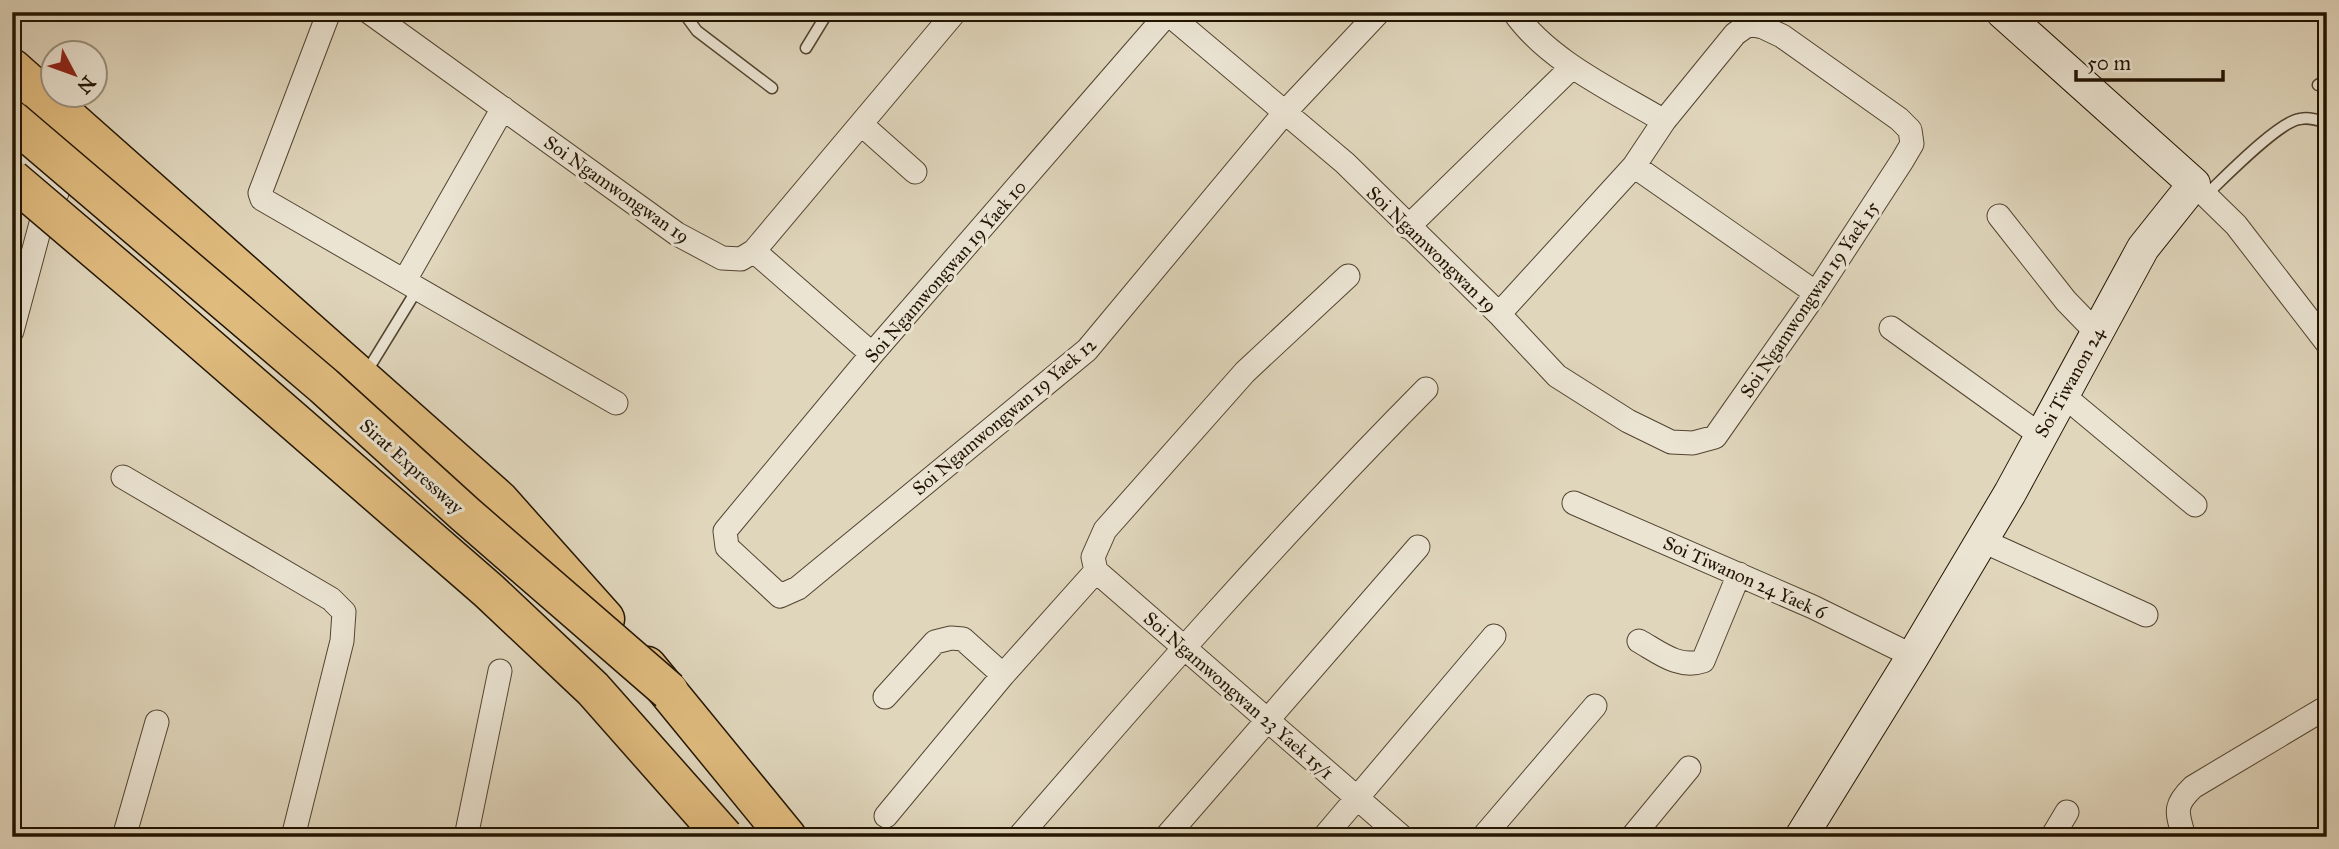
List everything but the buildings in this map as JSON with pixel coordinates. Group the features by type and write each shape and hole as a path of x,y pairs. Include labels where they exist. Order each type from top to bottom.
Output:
{"highway":[{"path":"12,68 499,499 669,691"},
{"name":"Sirat Expressway","path":"12,120 315,379 669,691 787,837"},
{"path":"12,179 488,591 593,689 724,837"}],"street":[{"path":"329,12 260,192 262,199 616,403"},
{"name":"Soi Ngamwongwan 19","path":"369,12 677,234 722,258 741,260 754,251"},
{"path":"872,354 754,251 955,12"},
{"path":"1286,111 1379,12"},
{"path":"1499,314 1634,166 1664,121 1572,67 1523,26 1514,12"},
{"path":"2002,12 2236,225 2327,343"},
{"name":"Soi Ngamwongwan 19","path":"1167,13 1345,163 1408,228 1499,314 1558,376 1628,421 1671,442 1693,443 1715,437"},
{"name":"Soi Ngamwongwan 19 Yaek 10","path":"726,531 872,354 1167,13"},
{"name":"Soi Ngamwongwan 19 Yaek 15","path":"1664,121 1735,34 1749,24 1782,36 1899,118 1910,131 1912,144 1902,161 1816,293 1715,437"},
{"path":"1408,228 1572,67"},
{"path":"412,284 503,108"},
{"name":"Soi Ngamwongwan 19 Yaek 12","path":"726,531 727,547 780,596 799,588 1087,350 1286,111"},
{"path":"861,124 915,172"},
{"path":"12,153 427,516 621,704 713,837"},
{"path":"1634,166 1816,293"},
{"path":"12,331 51,187"},
{"name":"Soi Tiwanon 24","path":"1801,837 2010,493 2143,248 2200,190"},
{"path":"2000,216 2066,301 2096,333"},
{"path":"886,816 1003,675 1097,571 1093,557 1105,530 1245,372 1348,276"},
{"path":"1891,328 2040,435"},
{"path":"1019,837 1183,646 1426,389"},
{"path":"2064,396 2194,505"},
{"path":"123,477 331,599 344,612 342,641 293,837"},
{"name":"Soi Tiwanon 24 Yaek 6","path":"1574,503 1813,607 1913,656"},
{"path":"1981,540 2146,615"},
{"path":"1166,837 1418,547"},
{"name":"Soi Ngamwongwan 23 Yaek 15/1","path":"1097,571 1402,837"},
{"path":"1639,641 1673,660 1692,665 1703,661 1739,575"},
{"path":"1324,837 1494,636"},
{"path":"885,696 935,642 951,638 963,639 1003,675"},
{"path":"466,837 500,671"},
{"path":"1483,837 1595,706"},
{"path":"2183,837 2176,811 2181,798 2193,786 2327,707"},
{"path":"124,837 157,722"},
{"path":"1632,837 1689,768"},
{"path":"2052,837 2067,812"}],"lane":[{"path":"682,12 696,31 772,88"},
{"path":"806,48 828,12"},
{"path":"2200,190 2297,119 2312,118 2327,123"},
{"path":"372,363 412,284"}]}
